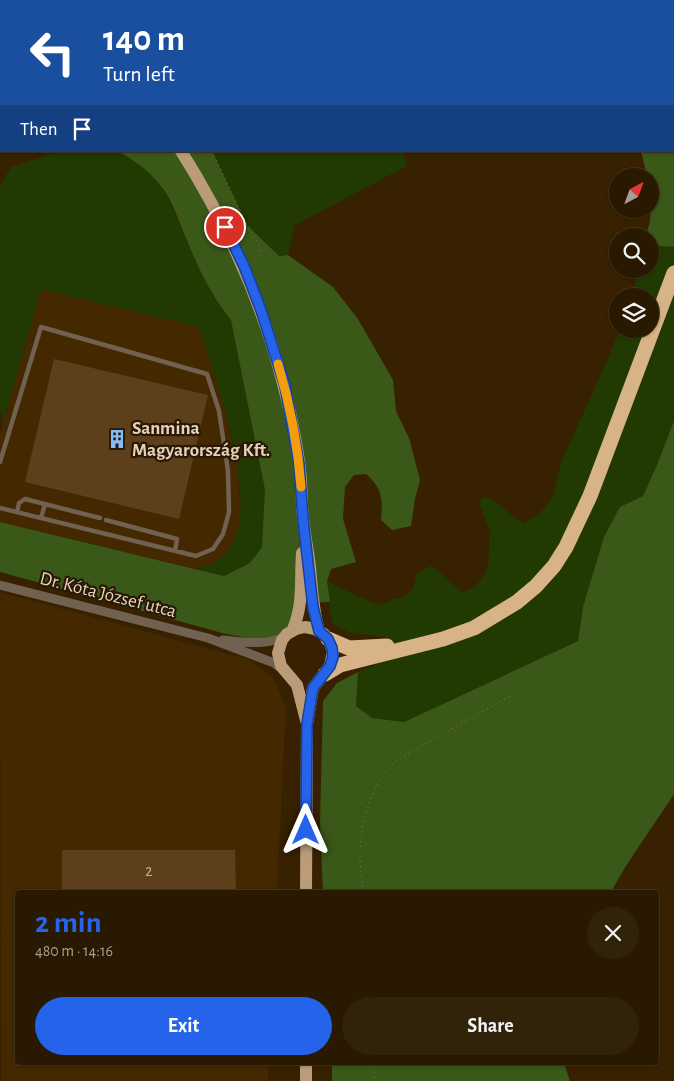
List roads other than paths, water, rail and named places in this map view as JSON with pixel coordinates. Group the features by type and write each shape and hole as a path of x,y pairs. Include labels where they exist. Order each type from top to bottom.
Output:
{"highway":[{"path":"325,674 340,665 409,646 443,639 474,628 496,617 517,602 536,586 554,566 566,547 590,496 674,273"},
{"path":"324,635 350,648 409,646"}],"main road":[{"path":"182,152 205,190 244,266 264,317 285,386 299,464 313,607 324,635 332,648 333,657 330,666 313,688 307,724 306,890"},
{"path":"303,519 301,602 298,619 280,644 278,653 279,662 286,674 297,686 307,724"},
{"path":"288,634 305,627 324,635"},
{"path":"286,674 299,681 308,682 325,674"},
{"path":"306,1065 306,1081"}],"street":[{"name":"Dr. Kóta József utca","path":"0,585 208,638"},
{"path":"208,638 254,644 276,641 288,634"},
{"path":"208,638 274,663 286,674"}],"lane":[{"path":"0,462 41,327 207,374 219,410 228,471 229,512 223,534 213,549 196,556 0,508"},
{"path":"18,512 20,503 25,499 100,518"},
{"path":"41,518 45,504"},
{"path":"106,520 177,539 175,551"}],"place":[{"name":"Sanmina Magyarország Kft.","path":"117,439"}]}
